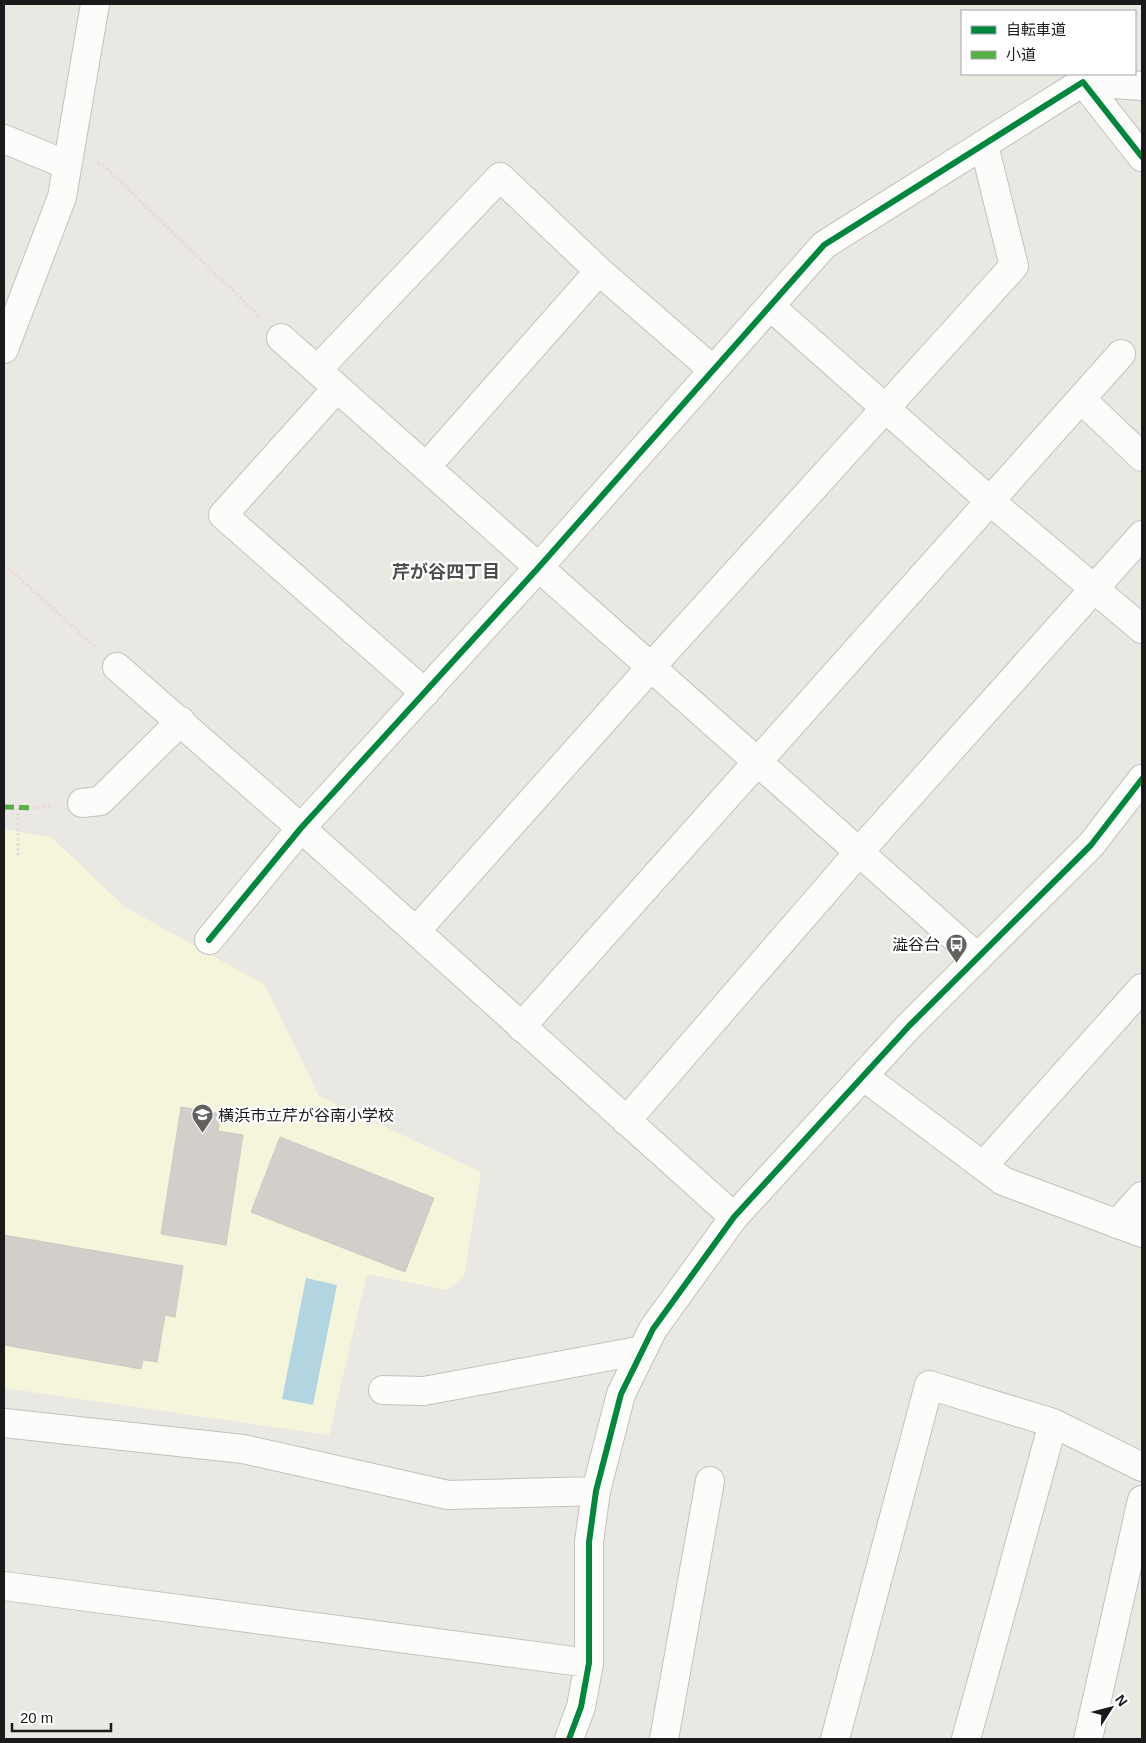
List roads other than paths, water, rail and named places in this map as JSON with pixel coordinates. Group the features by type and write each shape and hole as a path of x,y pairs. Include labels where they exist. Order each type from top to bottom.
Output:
{"street":[{"path":"4,349 62,197 95,4"},
{"path":"1083,82 1142,157"},
{"path":"209,940 301,828 539,567 824,245 1083,82 1142,86"},
{"path":"4,139 68,163"},
{"path":"416,931 651,667 1014,266 984,144"},
{"path":"317,370 500,177 599,271 713,370"},
{"path":"426,467 599,271"},
{"path":"770,306 990,501 1142,629"},
{"path":"281,338 978,958"},
{"path":"521,1027 1121,354"},
{"path":"337,388 223,516 425,693"},
{"path":"1081,399 1142,457"},
{"path":"626,1121 859,852 1142,535"},
{"path":"117,667 301,828 734,1217"},
{"path":"82,803 100,801 180,721"},
{"path":"569,1739 581,1707 589,1663 589,1542 596,1490 621,1394 653,1329 734,1217 909,1026 1091,845 1138,795"},
{"path":"983,1166 1142,988"},
{"path":"863,1076 1003,1181 1142,1233"},
{"path":"1117,1224 1142,1196"},
{"path":"383,1390 424,1391 642,1350"},
{"path":"835,1739 929,1385 1053,1423 1142,1467"},
{"path":"4,1423 243,1448 448,1495 596,1490"},
{"path":"966,1739 1053,1423"},
{"path":"664,1739 710,1481"},
{"path":"1088,1739 1142,1500"},
{"path":"4,1586 589,1663"}],"water":[{"path":"306,1278 337,1285 313,1405 282,1399"}],"place":[{"name":"澁谷台","path":"956,963"},
{"name":"横浜市立芹が谷南小学校","path":"202,1134"}],"district":[{"name":"芹が谷四丁目","path":"446,572"}]}
